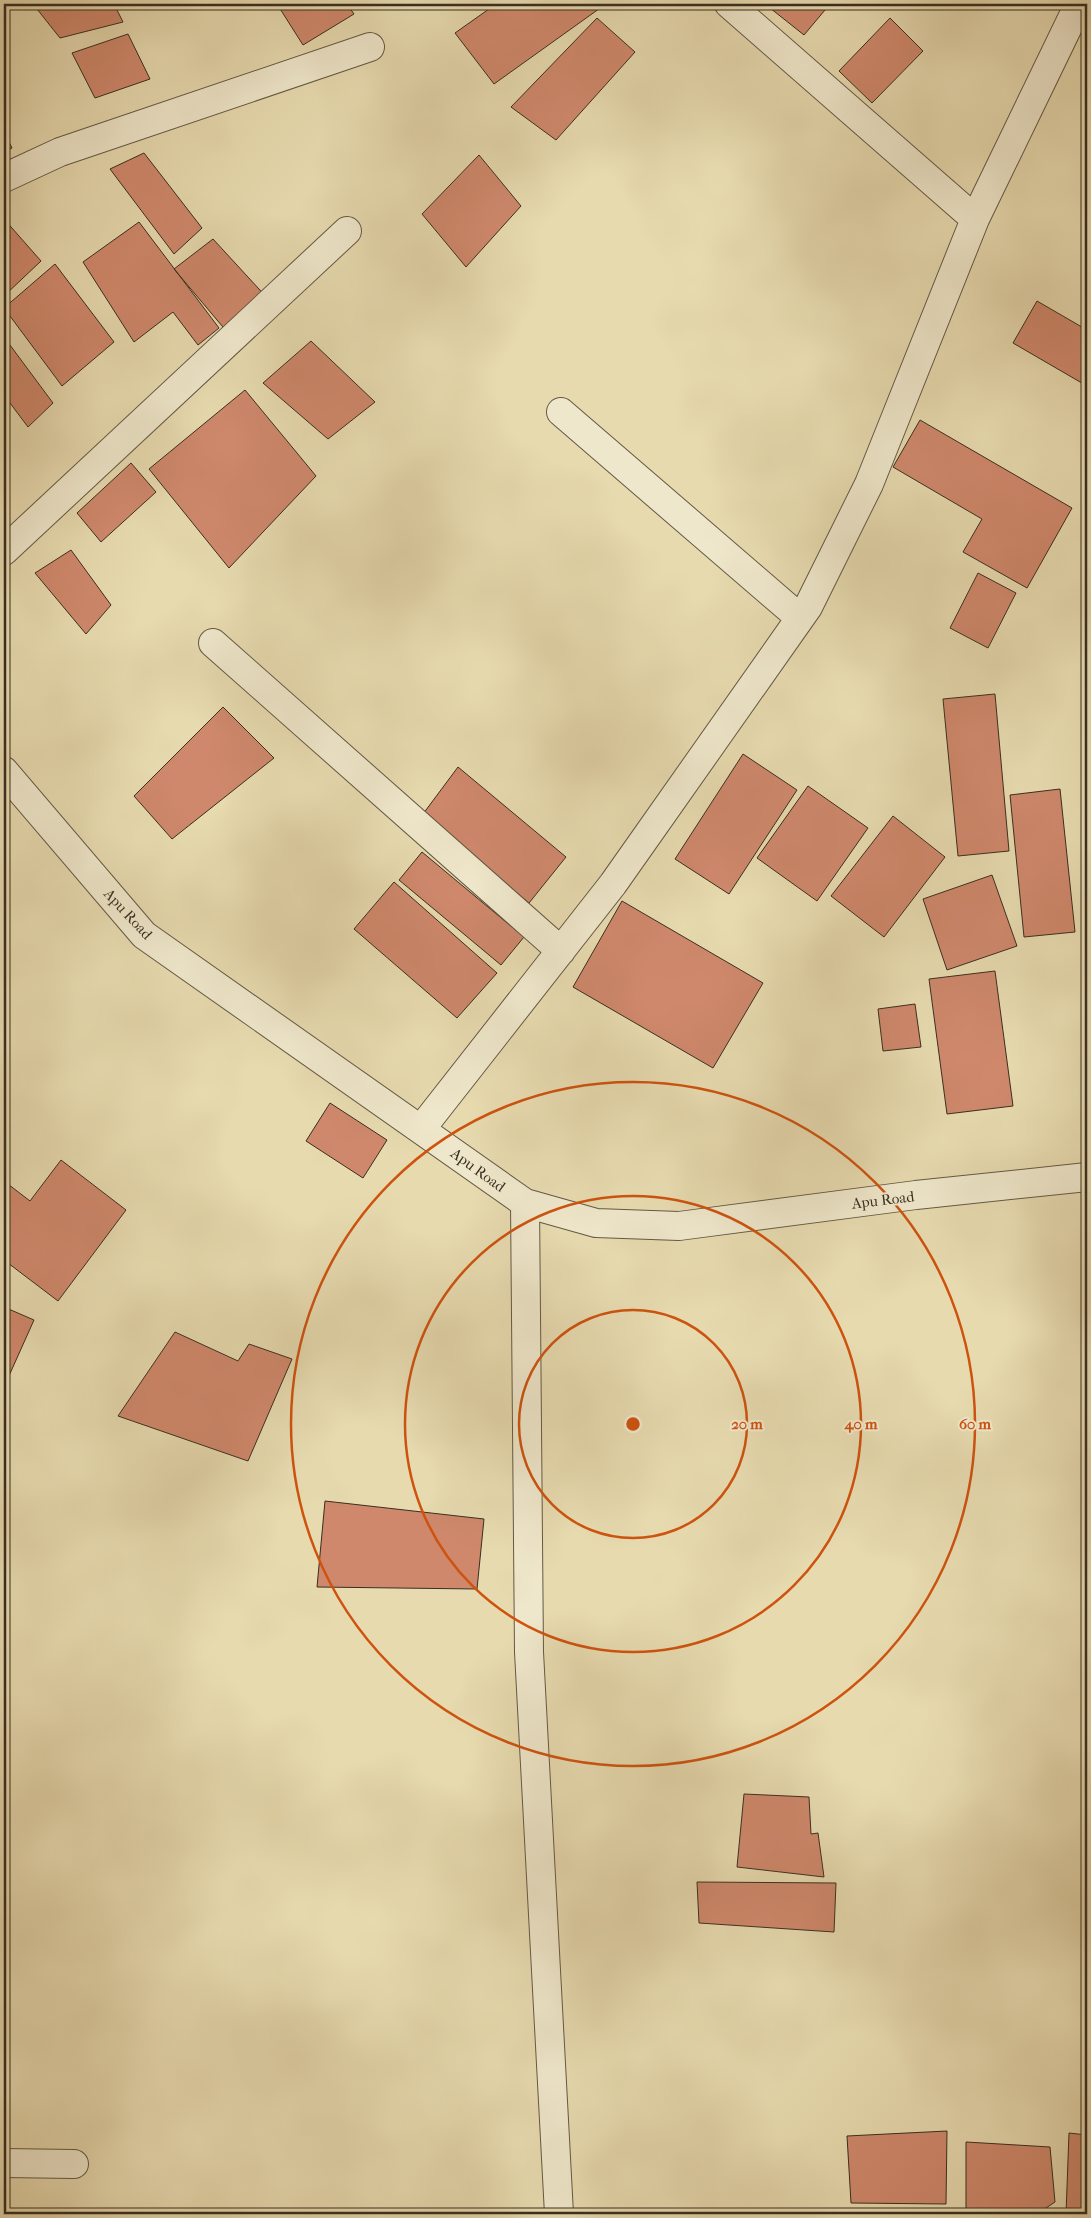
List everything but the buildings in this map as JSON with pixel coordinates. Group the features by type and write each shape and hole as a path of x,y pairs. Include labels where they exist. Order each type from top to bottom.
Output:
{"street":[{"path":"729,4 975,219"},
{"path":"421,1129 613,884 808,607 869,484 975,219 1079,4"},
{"path":"4,178 60,152 370,47"},
{"path":"4,551 347,231"},
{"path":"561,412 800,618"},
{"path":"213,643 561,951"},
{"name":"Apu Road","path":"4,770 144,935 524,1203 596,1223 679,1226 916,1195 1087,1177"},
{"path":"524,1203 530,1652 559,2214"},
{"path":"4,2163 74,2164"}]}
